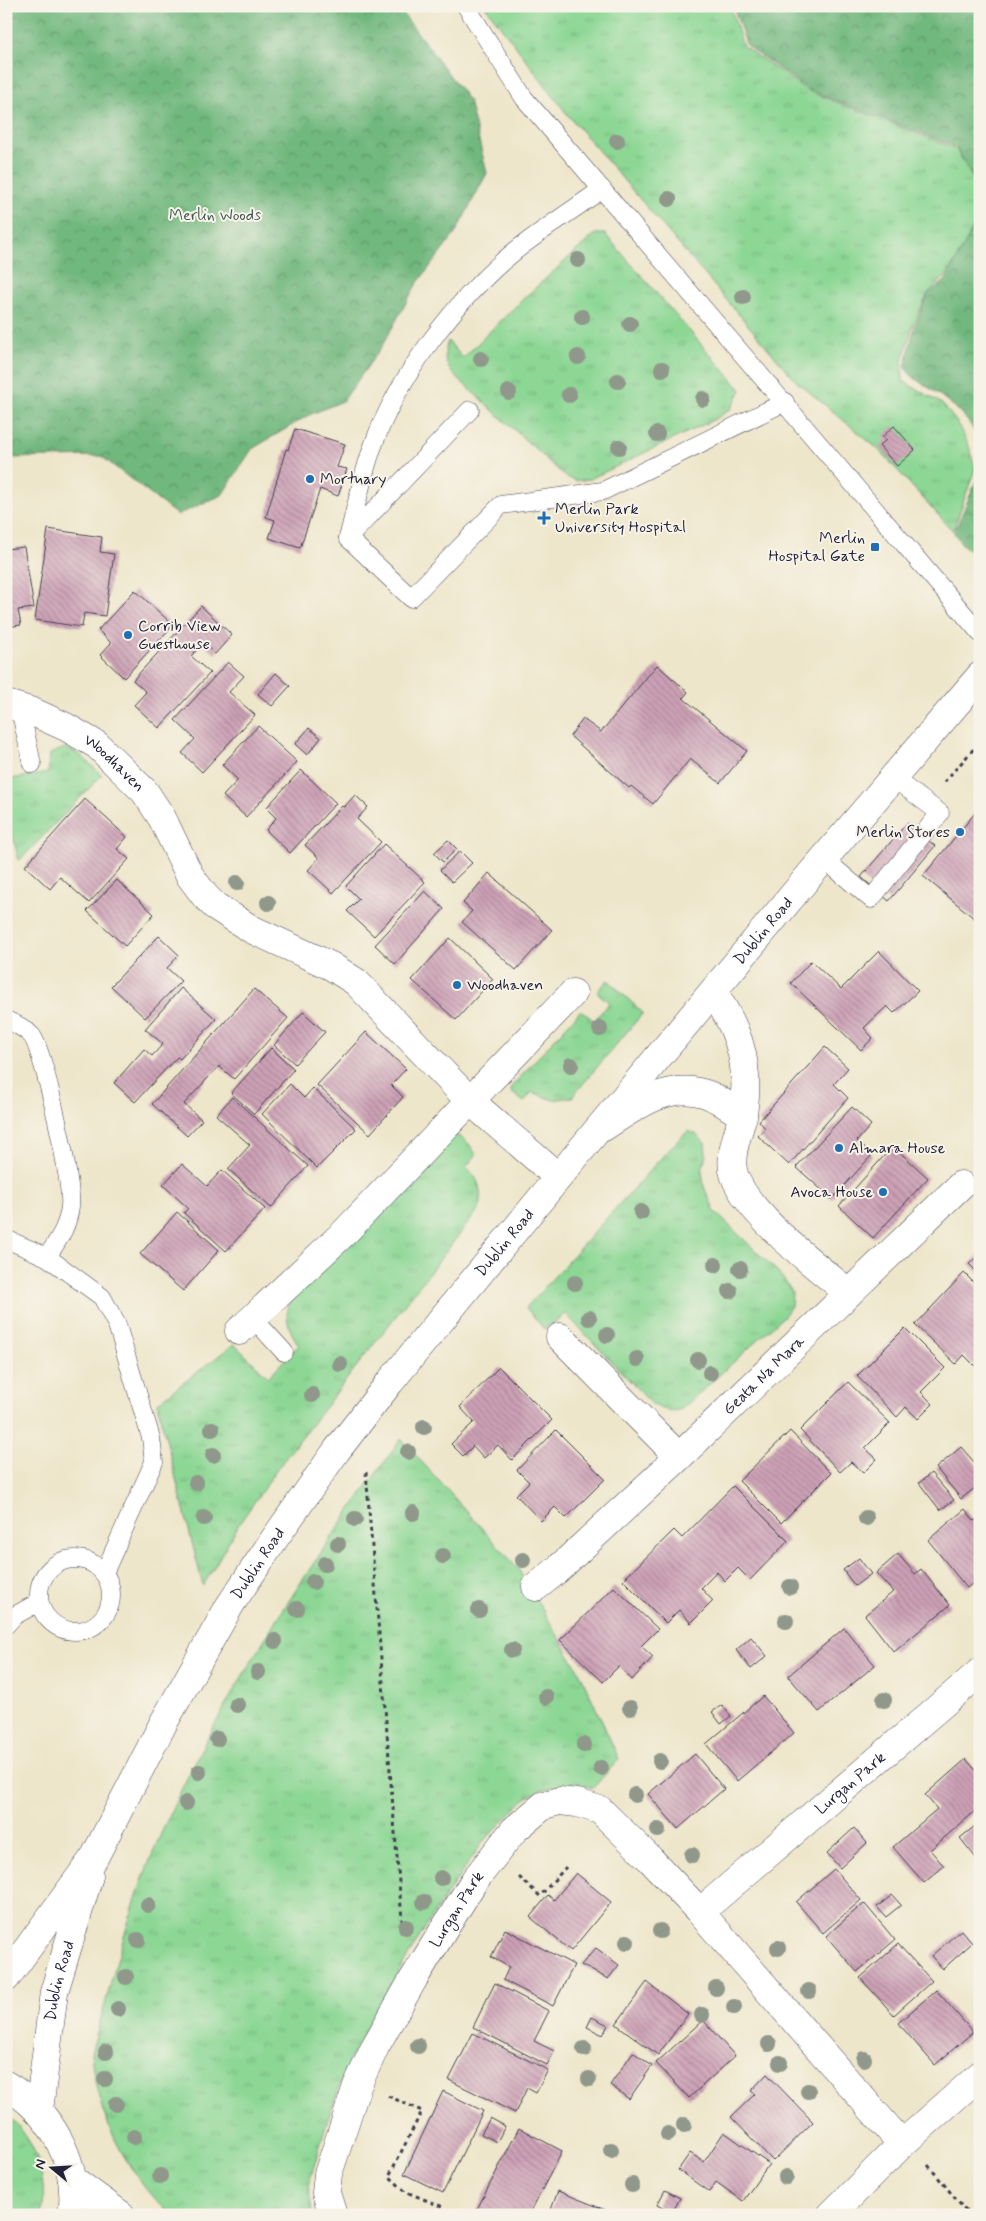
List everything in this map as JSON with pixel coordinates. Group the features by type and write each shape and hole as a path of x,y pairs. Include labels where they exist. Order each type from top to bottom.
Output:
{"street":[{"name":"Dublin Road","path":"6,1978 95,1856 188,1679 230,1605 337,1450 390,1382 558,1177 980,676"},
{"name":"Woodhaven","path":"13,706 33,712 66,727 110,756 136,781 154,804 182,861 210,901 239,922 282,945 331,966 356,982 469,1100 558,1177"},
{"path":"714,992 735,1032 746,1072 742,1116 734,1150 734,1170 745,1194 766,1221 848,1293"},
{"path":"246,1325 346,1231 573,993"},
{"path":"594,1134 646,1100 661,1094 678,1091 709,1095 742,1116"},
{"name":"Geata Na Mara","path":"536,1587 556,1571 679,1457 962,1185"},
{"path":"560,1337 679,1457"},
{"name":"Lurgan Park","path":"700,1912 978,1676"},
{"name":"Lurgan Park","path":"333,2215 326,2193 328,2174 357,2086 376,2045 428,1954 474,1880 508,1836 534,1812 544,1805 560,1801 586,1806 605,1814 700,1912 904,2141"},
{"name":"Dublin Road","path":"39,2110 54,1992 95,1856"},
{"path":"831,2215 904,2141 980,2075"},
{"path":"6,2085 39,2110 61,2143 72,2179 72,2215"},
{"path":"72,2179 121,2215"}],"lane":[{"path":"466,6 524,98 980,632"},
{"path":"348,538 373,446 397,394 438,331 475,288 515,252 602,189"},
{"path":"348,538 411,598 501,505 603,491 785,402"},
{"path":"348,538 470,410"},
{"name":"Woodhaven","path":"13,706 32,764"},
{"path":"824,859 871,899 940,813 893,778"},
{"path":"6,1020 20,1026 32,1037 43,1061 67,1171 71,1204 66,1226 47,1257"},
{"path":"6,1239 47,1257 102,1297 117,1325 152,1438 154,1462 104,1573"},
{"path":"246,1325 284,1352"},
{"path":"72,1559 84,1560 95,1565 104,1573 109,1584 111,1596 108,1607 94,1625 84,1630 72,1631 61,1628 51,1622 43,1613 40,1602 39,1590 42,1578 50,1568 60,1562 72,1559"},
{"path":"6,1625 14,1616 40,1602"}],"path":[{"path":"366,1472 404,1939 428,1954"},
{"path":"514,1873 540,1896 566,1867"},
{"path":"386,2095 422,2112 390,2176 406,2192 443,2207"},
{"path":"904,2141 968,2215"}],"green space":[{"name":"Merlin Woods","path":"6,6 400,6 404,15 469,101 487,173 455,234 416,285 382,346 343,401 309,415 252,449 222,495 177,515 101,456 6,458"},
{"path":"485,6 727,6 731,9 743,46 808,91 956,149 975,183 976,218 965,247 945,277 928,293 912,328 902,363 903,381 942,404 956,421 969,446 975,469 953,531 878,449 796,381 567,114"},
{"path":"730,6 980,6 980,448 973,428 967,420 945,399 910,374 905,367 914,329 928,294 945,281 979,217 974,179 956,147 809,90 747,46 734,9"},
{"path":"595,234 605,234 741,390 731,409 715,419 590,479 576,481 565,476 454,375 446,363 445,351 448,341 463,358 523,299"},
{"path":"980,472 980,557 963,545 954,533"},
{"path":"65,748 79,754 102,775 19,861 6,809 6,759 11,779 48,773 50,754"},
{"path":"608,980 643,1013 572,1097 553,1100 532,1092 524,1102 511,1092 512,1086 581,1010 594,1021 609,1003 597,992"},
{"path":"688,1131 696,1134 705,1143 706,1154 702,1171 704,1187 715,1212 778,1272 792,1292 791,1306 784,1316 682,1409 670,1411 652,1404 566,1314 544,1329 526,1308 669,1149"},
{"path":"455,1135 468,1143 476,1155 466,1167 471,1171 479,1186 479,1209 280,1465 239,1524 203,1586 157,1403 234,1344 268,1377 299,1345 289,1328 287,1316 293,1297"},
{"path":"401,1439 517,1567 580,1673 619,1759 593,1788 575,1783 540,1790 526,1798 483,1842 436,1910 381,2001 348,2063 328,2119 308,2186 313,2215 172,2215 156,2199 127,2162 107,2120 94,2076 91,2053 121,1947 137,1894 157,1843 208,1737 237,1685 300,1584"},
{"path":"6,2114 25,2135 37,2160 43,2186 42,2215 6,2215"}],"building":[{"path":"894,426 915,450 897,466 879,446 886,440 882,437"},
{"name":"Mortuary","path":"295,429 345,444 337,467 347,469 338,496 320,489 300,548 269,538 275,520 266,517 286,449 288,450"},
{"path":"48,529 102,537 100,552 114,554 105,616 84,613 82,627 35,620"},
{"path":"24,547 34,608 18,610 21,625 6,627 6,549"},
{"path":"135,590 173,625 124,678 100,655 111,643 98,630"},
{"path":"201,606 232,635 215,654 203,643 191,656 210,673 159,728 134,705 146,692 133,680"},
{"path":"228,662 244,676 229,692 255,715 202,772 182,753 195,739 175,720"},
{"path":"657,665 688,692 683,698 747,751 720,783 690,759 653,804 631,786 629,788 570,736 583,719 601,732"},
{"path":"276,673 290,686 272,706 258,694"},
{"path":"258,726 297,762 246,817 223,796 238,780 222,765"},
{"path":"309,728 321,738 307,755 295,744"},
{"path":"301,770 336,803 290,853 266,830 276,818 266,808"},
{"path":"355,795 368,807 357,819 381,842 333,893 308,870 319,858 305,845"},
{"path":"85,799 127,837 117,849 129,859 89,903 60,877 50,889 25,866"},
{"path":"980,807 980,923 923,876"},
{"name":"Merlin Stores","path":"907,823 935,846 889,901 861,877"},
{"path":"448,840 457,849 443,862 434,853"},
{"path":"384,844 425,882 374,936 347,911 359,899 346,886"},
{"path":"460,851 472,863 452,882 440,870"},
{"path":"489,873 552,930 516,970 462,922 472,911 463,903"},
{"path":"117,880 154,914 125,946 87,911"},
{"path":"425,891 444,909 395,964 375,945"},
{"path":"159,936 179,955 167,968 181,981 145,1018 111,986"},
{"path":"450,938 493,979 456,1020 412,980"},
{"path":"879,951 918,991 894,1013 887,1006 864,1028 873,1038 861,1050 791,983 811,961 841,989"},
{"path":"181,988 216,1019 180,1059 177,1057 135,1102 114,1083 144,1049 152,1056 163,1044 145,1029"},
{"path":"254,989 288,1018 234,1079 219,1066 184,1104 202,1120 187,1136 152,1104"},
{"path":"303,1012 325,1032 295,1064 274,1045"},
{"path":"366,1032 406,1069 391,1085 403,1097 370,1134 317,1085"},
{"path":"825,1047 848,1068 834,1084 848,1098 789,1165 758,1136 765,1128 759,1121"},
{"path":"271,1048 294,1069 254,1114 231,1093"},
{"path":"290,1084 304,1098 313,1088 356,1129 317,1168 262,1114"},
{"path":"232,1097 308,1166 271,1208 228,1169 250,1145 216,1115"},
{"name":"Almara House","path":"852,1107 871,1125 857,1141 872,1155 832,1199 796,1167"},
{"name":"Avoca House","path":"893,1146 928,1178 873,1238 839,1206"},
{"path":"182,1164 207,1186 222,1170 265,1209 226,1251 184,1213 188,1208 163,1185"},
{"path":"177,1212 219,1250 183,1291 140,1254"},
{"path":"980,1254 980,1275 969,1264"},
{"path":"964,1273 980,1289 980,1365 977,1368 964,1355 956,1364 915,1325"},
{"path":"905,1328 945,1368 921,1392 933,1404 918,1419 906,1407 897,1417 857,1376"},
{"path":"499,1367 552,1420 512,1460 498,1445 484,1458 473,1446 463,1456 451,1444 474,1422 460,1407"},
{"path":"848,1382 890,1423 865,1448 877,1459 863,1473 851,1462 840,1472 800,1430"},
{"path":"556,1430 605,1479 566,1518 555,1507 541,1521 516,1495 529,1482 517,1470"},
{"path":"790,1431 831,1473 781,1523 739,1481"},
{"path":"961,1447 980,1469 980,1484 961,1499 936,1468"},
{"path":"931,1473 954,1500 940,1510 919,1483"},
{"path":"733,1486 788,1541 750,1580 738,1568 725,1581 717,1572 701,1588 713,1601 691,1623 679,1610 666,1623 623,1580 674,1530 682,1538"},
{"path":"965,1509 974,1521 980,1517 980,1577 967,1588 928,1540"},
{"path":"898,1554 915,1574 921,1569 950,1605 894,1652 865,1615 893,1592 876,1573"},
{"path":"859,1558 871,1574 855,1586 843,1570"},
{"path":"614,1587 658,1629 641,1646 653,1657 632,1680 619,1666 603,1682 560,1640"},
{"path":"844,1628 875,1665 819,1712 788,1676"},
{"path":"751,1637 767,1656 751,1669 736,1650"},
{"path":"763,1696 794,1733 737,1781 706,1744"},
{"path":"722,1705 731,1716 721,1724 712,1712"},
{"path":"695,1754 724,1789 678,1829 648,1794"},
{"path":"966,1759 980,1775 980,1807 930,1850 944,1866 924,1883 893,1847 937,1809 925,1795"},
{"path":"980,1822 980,1863 960,1838"},
{"path":"854,1828 867,1843 840,1868 827,1853"},
{"path":"834,1869 861,1900 823,1933 796,1902"},
{"path":"576,1873 611,1902 571,1951 530,1917 548,1895 554,1900"},
{"path":"892,1895 901,1905 886,1917 877,1907"},
{"path":"864,1903 895,1940 857,1972 826,1936"},
{"path":"505,1929 574,1965 553,2006 503,1980 509,1967 491,1957"},
{"path":"961,1930 972,1943 943,1969 931,1956"},
{"path":"898,1944 932,1981 894,2015 860,1978"},
{"path":"596,1948 619,1965 608,1979 581,1965"},
{"path":"647,1982 688,2014 658,2055 616,2024"},
{"path":"495,1983 549,2011 534,2041 554,2051 547,2065 473,2027"},
{"path":"936,1990 973,2032 935,2065 898,2023"},
{"path":"592,2017 608,2025 603,2035 587,2027"},
{"path":"703,2020 735,2056 689,2098 656,2063"},
{"path":"473,2033 548,2070 536,2093 527,2088 515,2113 449,2080"},
{"path":"633,2052 652,2066 629,2099 610,2085"},
{"path":"767,2074 813,2122 773,2161 731,2117 755,2094 751,2091"},
{"path":"443,2091 483,2111 443,2193 404,2174"},
{"path":"490,2118 505,2126 497,2142 481,2134"},
{"path":"519,2128 562,2151 529,2215 478,2215 475,2213"},
{"path":"724,2132 769,2164 743,2201 716,2182 709,2192 678,2170 690,2153 704,2162"},
{"path":"665,2190 680,2198 672,2213 657,2205"},
{"path":"558,2191 618,2215 549,2215"}],"place":[{"name":"Mortuary","path":"310,479"},
{"name":"Merlin Park University Hospital","path":"544,518"},
{"name":"Merlin Hospital Gate","path":"875,547"},
{"name":"Corrib View Guesthouse","path":"128,635"},
{"name":"Merlin Stores","path":"960,832"},
{"name":"Woodhaven","path":"457,985"},
{"name":"Almara House","path":"839,1148"},
{"name":"Avoca House","path":"883,1192"}]}
